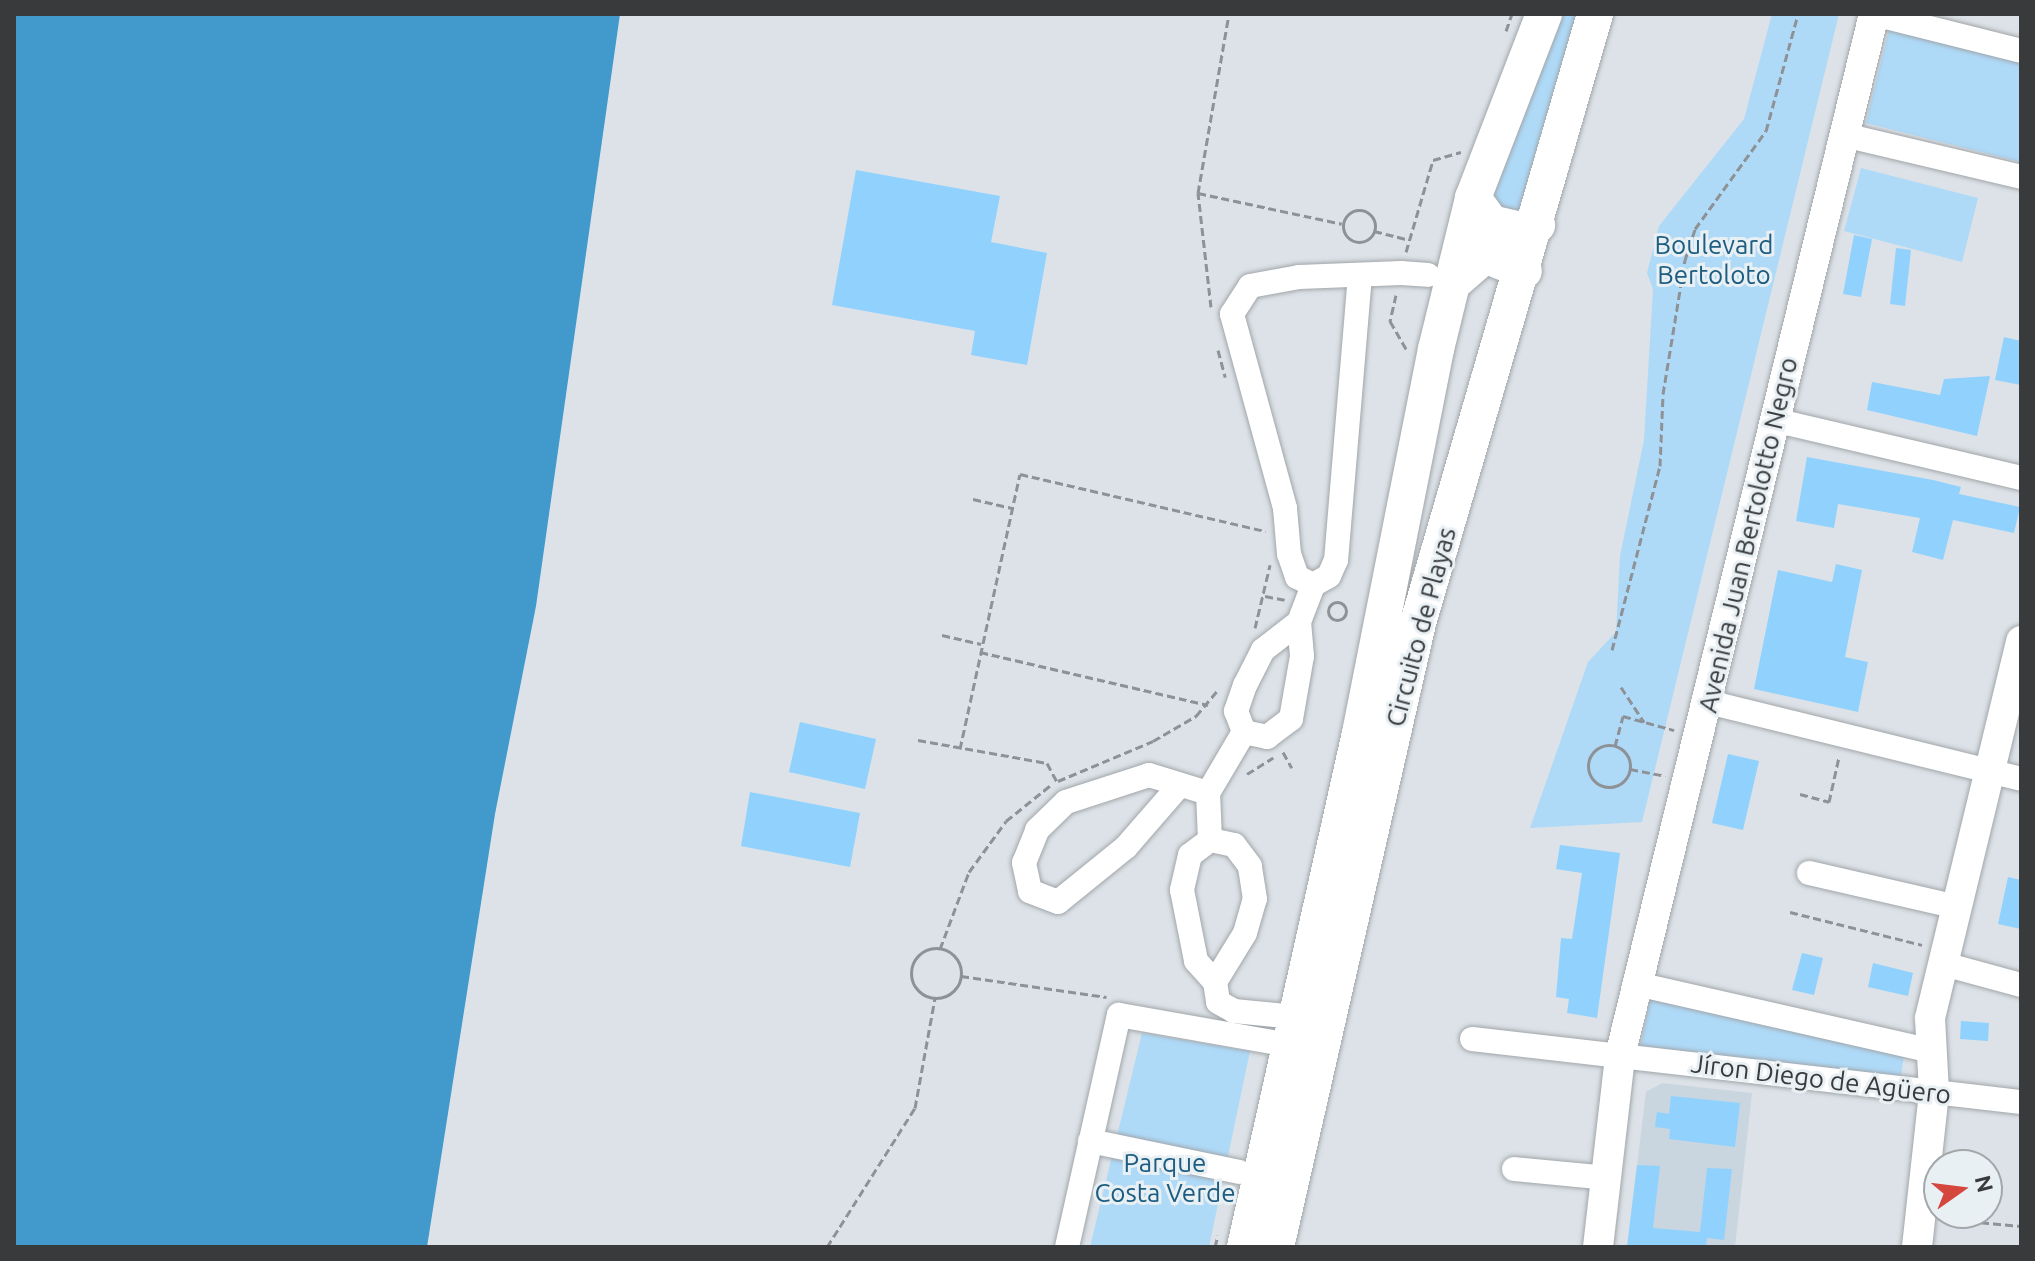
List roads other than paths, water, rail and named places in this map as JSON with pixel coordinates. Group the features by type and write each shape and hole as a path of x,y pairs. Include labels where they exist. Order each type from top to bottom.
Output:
{"highway":[{"name":"Circuito de Playas","path":"1245,1247 1292,1031 1440,279 1544,14"},
{"name":"Circuito de Playas","path":"1276,1247 1418,623 1524,271 1595,14"},
{"path":"1473,198 1491,223 1522,230 1537,225"},
{"path":"1440,279 1485,255 1524,271"}],"main road":[{"name":"Avenida Juan Bertolotto Negro","path":"1598,1247 1620,1056 1874,14"},
{"path":"1917,1247 1934,1092 1928,1050 1946,958 2021,641"}],"street":[{"path":"1874,14 2021,51"},
{"path":"1844,135 2021,177"},
{"path":"1313,585 1297,577 1289,554 1285,508 1232,314 1250,286 1360,275 1440,279"},
{"path":"1244,732 1267,737 1291,719 1302,656 1299,622 1313,585 1329,576 1336,560 1360,275"},
{"path":"1774,420 2021,478"},
{"path":"1244,732 1236,711 1245,685 1263,650 1299,622"},
{"path":"1708,702 2021,779"},
{"path":"1210,840 1208,793 1244,732"},
{"path":"1179,786 1126,847 1058,902 1030,891 1024,863 1037,830 1066,802 1149,775 1208,793"},
{"path":"1215,982 1245,933 1255,899 1242,856 1234,845 1210,840 1190,855 1182,890 1196,961 1215,982 1218,1002 1234,1011 1292,1031"},
{"path":"1809,873 1958,907"},
{"path":"1946,958 2021,985"},
{"name":"Jíron Diego de Agüero","path":"1637,984 1928,1050"},
{"path":"1067,1247 1119,1015 1292,1031"},
{"name":"Jíron Diego de Agüero","path":"1472,1039 2021,1102"},
{"path":"1090,1141 1240,1172"},
{"path":"1514,1169 1607,1178"}],"water":[{"path":"14,14 620,14 536,606 495,814 427,1247 14,1247"}],"park label":[{"name":"Boulevard Bertoloto","path":"1714,260"},
{"name":"Parque Costa Verde","path":"1165,1178"}]}
